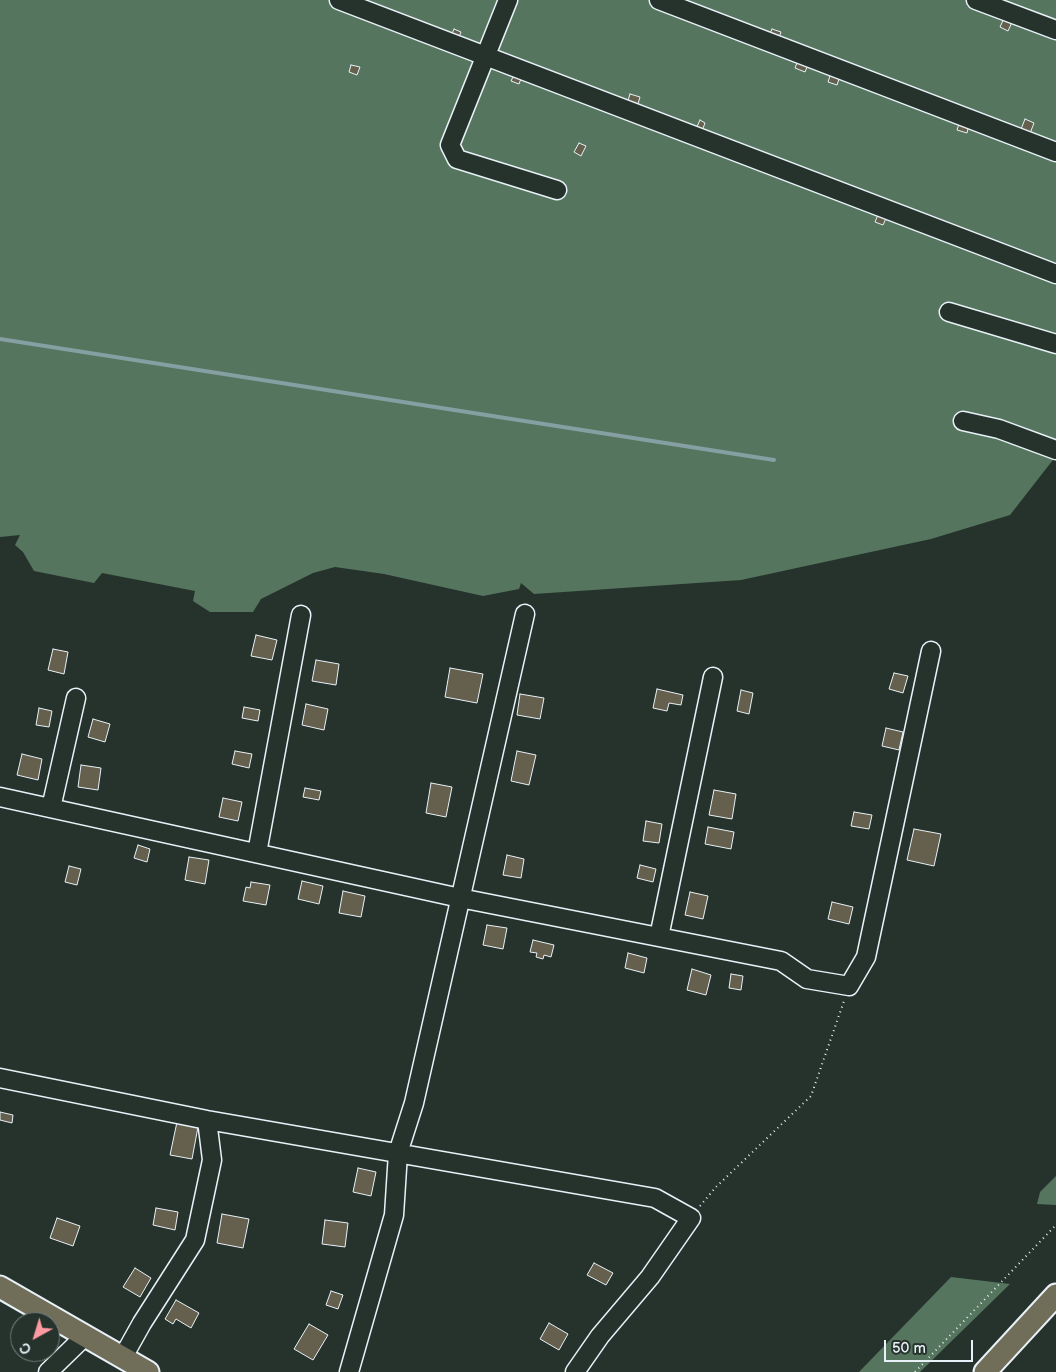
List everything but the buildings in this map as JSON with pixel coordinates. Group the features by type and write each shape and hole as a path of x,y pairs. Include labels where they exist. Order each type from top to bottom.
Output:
{"main road":[{"path":"0,1287 148,1372"},
{"path":"985,1372 1056,1295"}],"street":[{"path":"339,0 1056,274"},
{"path":"508,0 450,145 457,159 557,190"},
{"path":"659,0 1056,152"},
{"path":"976,0 1056,30"},
{"path":"949,312 1056,344"},
{"path":"963,421 999,429 1056,450"},
{"path":"349,1372 394,1215 398,1154 414,1103 525,614"},
{"path":"257,853 301,615"},
{"path":"0,797 460,898 780,961 807,979 849,986 866,957 930,651"},
{"path":"659,937 713,678"},
{"path":"50,808 76,698"},
{"path":"0,1078 207,1120 655,1198 691,1218 650,1278 600,1336 575,1372"},
{"path":"123,1358 142,1323 195,1240 212,1160 207,1120"},
{"path":"48,1372 84,1336"}],"path":[{"path":"691,1218 716,1186 811,1096 849,986"},
{"path":"915,1372 1056,1225"}],"green space":[{"path":"0,0 1056,0 1056,456 1010,515 931,539 741,580 534,594 521,583 519,589 483,596 384,574 335,567 313,573 261,599 253,612 210,612 193,601 195,591 102,573 94,583 34,571 23,552 15,545 20,535 0,537"},
{"path":"1056,1176 1056,1205 1037,1204 1040,1192"},
{"path":"951,1277 1010,1284 920,1372 859,1372"}],"waterway":[{"path":"0,339 774,460"}]}
